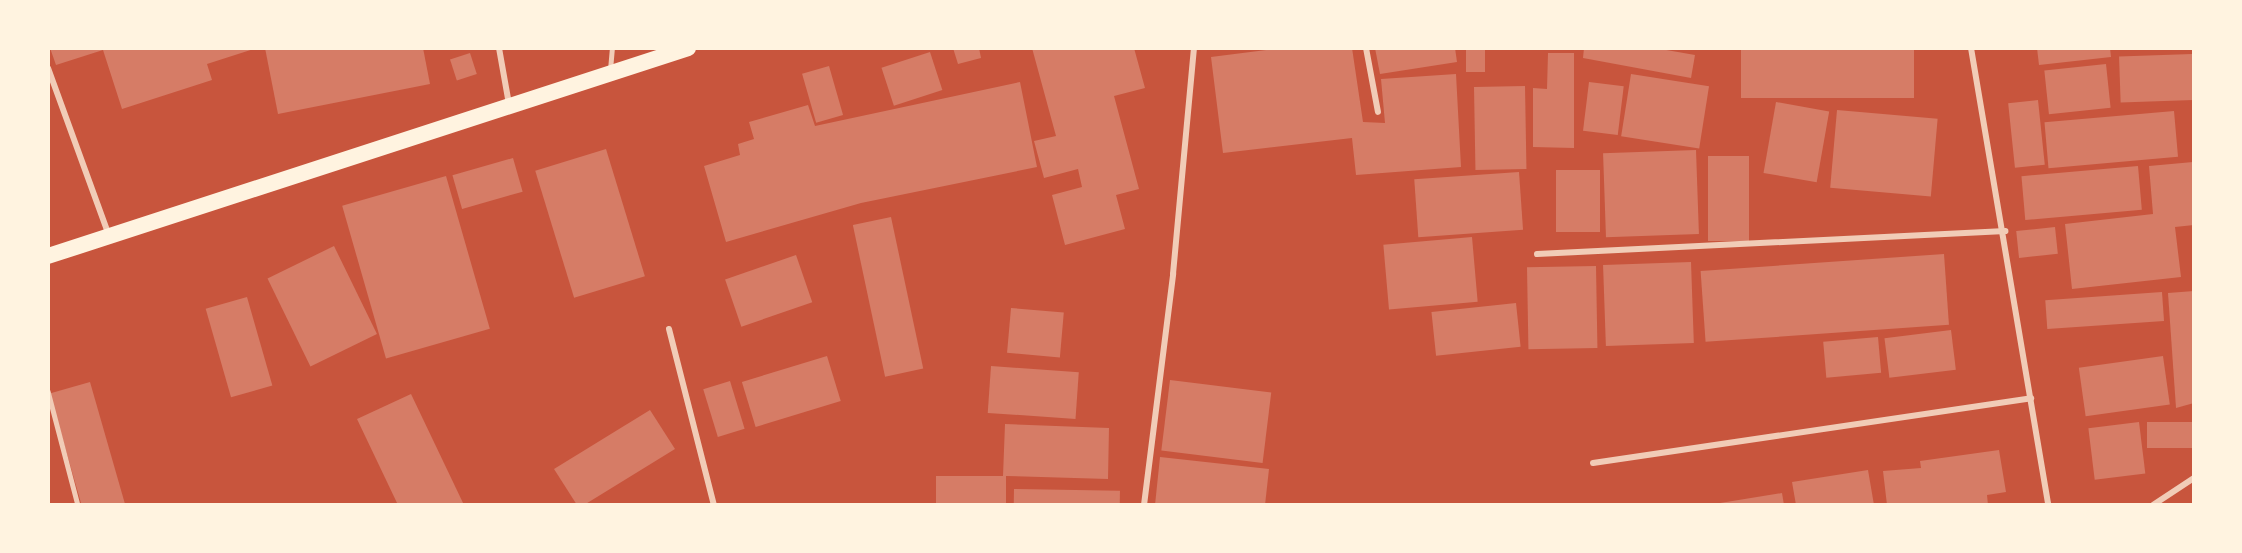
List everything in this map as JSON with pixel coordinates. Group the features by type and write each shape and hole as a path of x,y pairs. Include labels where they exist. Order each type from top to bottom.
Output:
{"highway":[{"path":"49,255 509,104 688,48"}],"street":[{"path":"499,48 509,104"},
{"path":"1144,505 1173,274 1194,48"},
{"path":"1366,48 1378,112"},
{"path":"1971,48 2005,231 2048,505"},
{"path":"48,68 109,236"},
{"path":"1537,254 2005,231"},
{"path":"669,329 714,505"},
{"path":"1593,463 2031,398"},
{"path":"2153,505 2194,478"}],"lane":[{"path":"610,72 612,48"},
{"path":"48,391 78,505"}],"building":[{"path":"50,48 257,48 207,64 212,80 122,109 103,50 56,65"},
{"path":"265,48 423,48 430,84 278,114"},
{"path":"953,48 979,48 981,58 958,64"},
{"path":"1032,48 1134,48 1145,88 1114,96 1139,189 1116,195 1125,229 1065,245 1052,195 1082,187 1078,169 1044,178 1034,141 1056,136"},
{"path":"1281,48 1352,48 1363,122 1385,123 1381,79 1456,74 1461,167 1356,175 1352,138 1223,153 1211,57"},
{"path":"1375,48 1455,48 1457,62 1380,74"},
{"path":"1466,48 1485,48 1485,72 1466,72"},
{"path":"1584,48 1655,48 1695,55 1691,78 1583,58"},
{"path":"1741,48 1914,48 1914,98 1741,98"},
{"path":"2037,48 2110,48 2111,57 2039,65"},
{"path":"930,52 942,90 894,106 881,68"},
{"path":"470,53 477,74 457,80 450,59"},
{"path":"1548,53 1574,53 1574,148 1533,147 1533,88 1547,89"},
{"path":"2192,54 2194,100 2121,103 2119,57"},
{"path":"2106,64 2111,108 2049,114 2044,70"},
{"path":"829,66 843,115 816,123 802,74"},
{"path":"1631,74 1709,86 1699,149 1621,136"},
{"path":"1020,82 1037,167 861,203 726,242 704,166 740,155 738,144 754,139 749,122 808,105 815,126"},
{"path":"1589,82 1624,86 1618,135 1583,131"},
{"path":"1525,86 1526,169 1475,170 1474,87"},
{"path":"2038,100 2045,165 2015,168 2008,103"},
{"path":"1776,102 1829,111 1817,182 1763,173"},
{"path":"1837,110 1938,119 1931,197 1830,188"},
{"path":"2174,111 2178,157 2049,168 2044,122"},
{"path":"606,149 645,276 574,298 535,171"},
{"path":"1696,150 1699,234 1606,237 1603,153"},
{"path":"1708,156 1749,156 1749,241 1708,241"},
{"path":"513,158 523,192 462,209 452,175"},
{"path":"2193,162 2194,225 2175,227 2181,277 2072,289 2065,224 2153,214 2149,166"},
{"path":"2138,166 2142,210 2025,220 2021,176"},
{"path":"1556,170 1600,170 1600,232 1556,232"},
{"path":"1519,172 1523,230 1418,237 1414,179"},
{"path":"446,176 490,329 386,359 342,206"},
{"path":"891,217 923,369 885,377 853,225"},
{"path":"2055,227 2058,254 2019,258 2016,231"},
{"path":"1472,237 1478,302 1389,310 1383,245"},
{"path":"334,246 377,334 310,367 267,278"},
{"path":"1944,254 1949,325 1706,342 1701,271"},
{"path":"796,255 812,302 741,327 725,279"},
{"path":"1691,262 1694,343 1606,346 1603,265"},
{"path":"1596,266 1597,348 1528,349 1527,267"},
{"path":"2194,291 2194,403 2176,408 2168,293"},
{"path":"2162,292 2164,321 2047,329 2045,300"},
{"path":"247,297 272,385 231,397 206,309"},
{"path":"1516,303 1521,347 1436,356 1431,312"},
{"path":"1011,308 1064,313 1060,357 1007,353"},
{"path":"1951,330 1956,370 1889,378 1884,338"},
{"path":"1878,337 1881,373 1826,378 1823,342"},
{"path":"827,356 841,401 756,427 742,382"},
{"path":"2163,356 2170,405 2086,416 2079,368"},
{"path":"991,366 1079,372 1076,419 988,413"},
{"path":"1170,380 1271,392 1263,463 1161,450"},
{"path":"730,381 745,429 718,437 703,389"},
{"path":"90,382 125,505 82,505 50,394"},
{"path":"411,394 464,505 398,505 357,419"},
{"path":"650,410 675,449 584,505 577,505 554,469"},
{"path":"2139,422 2145,474 2095,480 2088,428"},
{"path":"2147,422 2194,422 2194,448 2147,448"},
{"path":"1005,424 1109,428 1108,479 1006,476 1006,505 936,505 936,476 1003,476"},
{"path":"1999,450 2006,492 1987,495 1988,505 1887,505 1883,471 1921,468 1920,461"},
{"path":"1160,457 1269,469 1265,505 1155,505"},
{"path":"1868,470 1874,505 1796,505 1792,482"},
{"path":"1014,489 1120,491 1120,505 1014,505"},
{"path":"1782,493 1784,505 1714,505 1714,504"}]}
